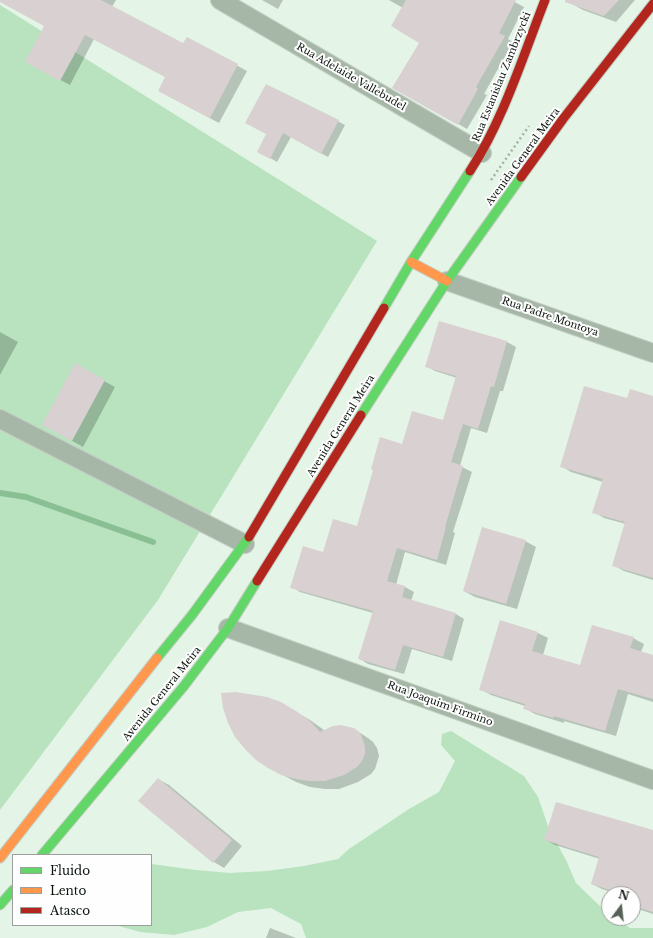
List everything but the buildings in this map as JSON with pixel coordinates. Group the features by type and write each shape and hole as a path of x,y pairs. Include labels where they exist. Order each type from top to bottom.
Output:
{"main road":[{"name":"Rua Estanislau Zambrzycki","path":"411,262 482,153 505,102 545,0"},
{"name":"Avenida General Meira","path":"43,854 184,686 228,628 321,477 446,281 563,119 653,4"},
{"path":"0,858 129,692 192,615 245,544 411,262 446,281"},
{"path":"0,905 12,891"}],"street":[{"name":"Rua Adelaide Vallebudel","path":"220,0 482,153"},
{"name":"Rua Padre Montoya","path":"446,281 653,353"},
{"path":"0,419 245,544"},
{"name":"Rua Joaquim Firmino","path":"228,628 653,780"}],"green space":[{"path":"0,5 377,241 158,600 0,810"},
{"path":"451,731 524,776 538,797 549,829 566,860 576,883 601,907 601,926 653,928 653,938 306,938 301,924 271,908 238,912 207,927 174,935 140,932 119,926 152,926 152,864 230,873 267,871 304,866 338,859 349,849 409,809 439,792 455,761 441,745 442,734"}],"waterway":[{"path":"0,493 26,497 153,542"}],"traffic: fast":[{"path":"384,308 411,262 470,171"},
{"path":"361,415 447,281 521,177"},
{"path":"157,658 192,615 249,537"},
{"path":"43,854 184,686 228,628 257,581"},
{"path":"0,905 12,891"}],"traffic: slow":[{"path":"411,262 447,281"},
{"path":"0,858 157,658"}],"traffic: jam":[{"path":"470,171 493,131 545,0"},
{"path":"521,177 563,119 653,4"},
{"path":"249,537 384,308"},
{"path":"257,581 361,415"}]}
